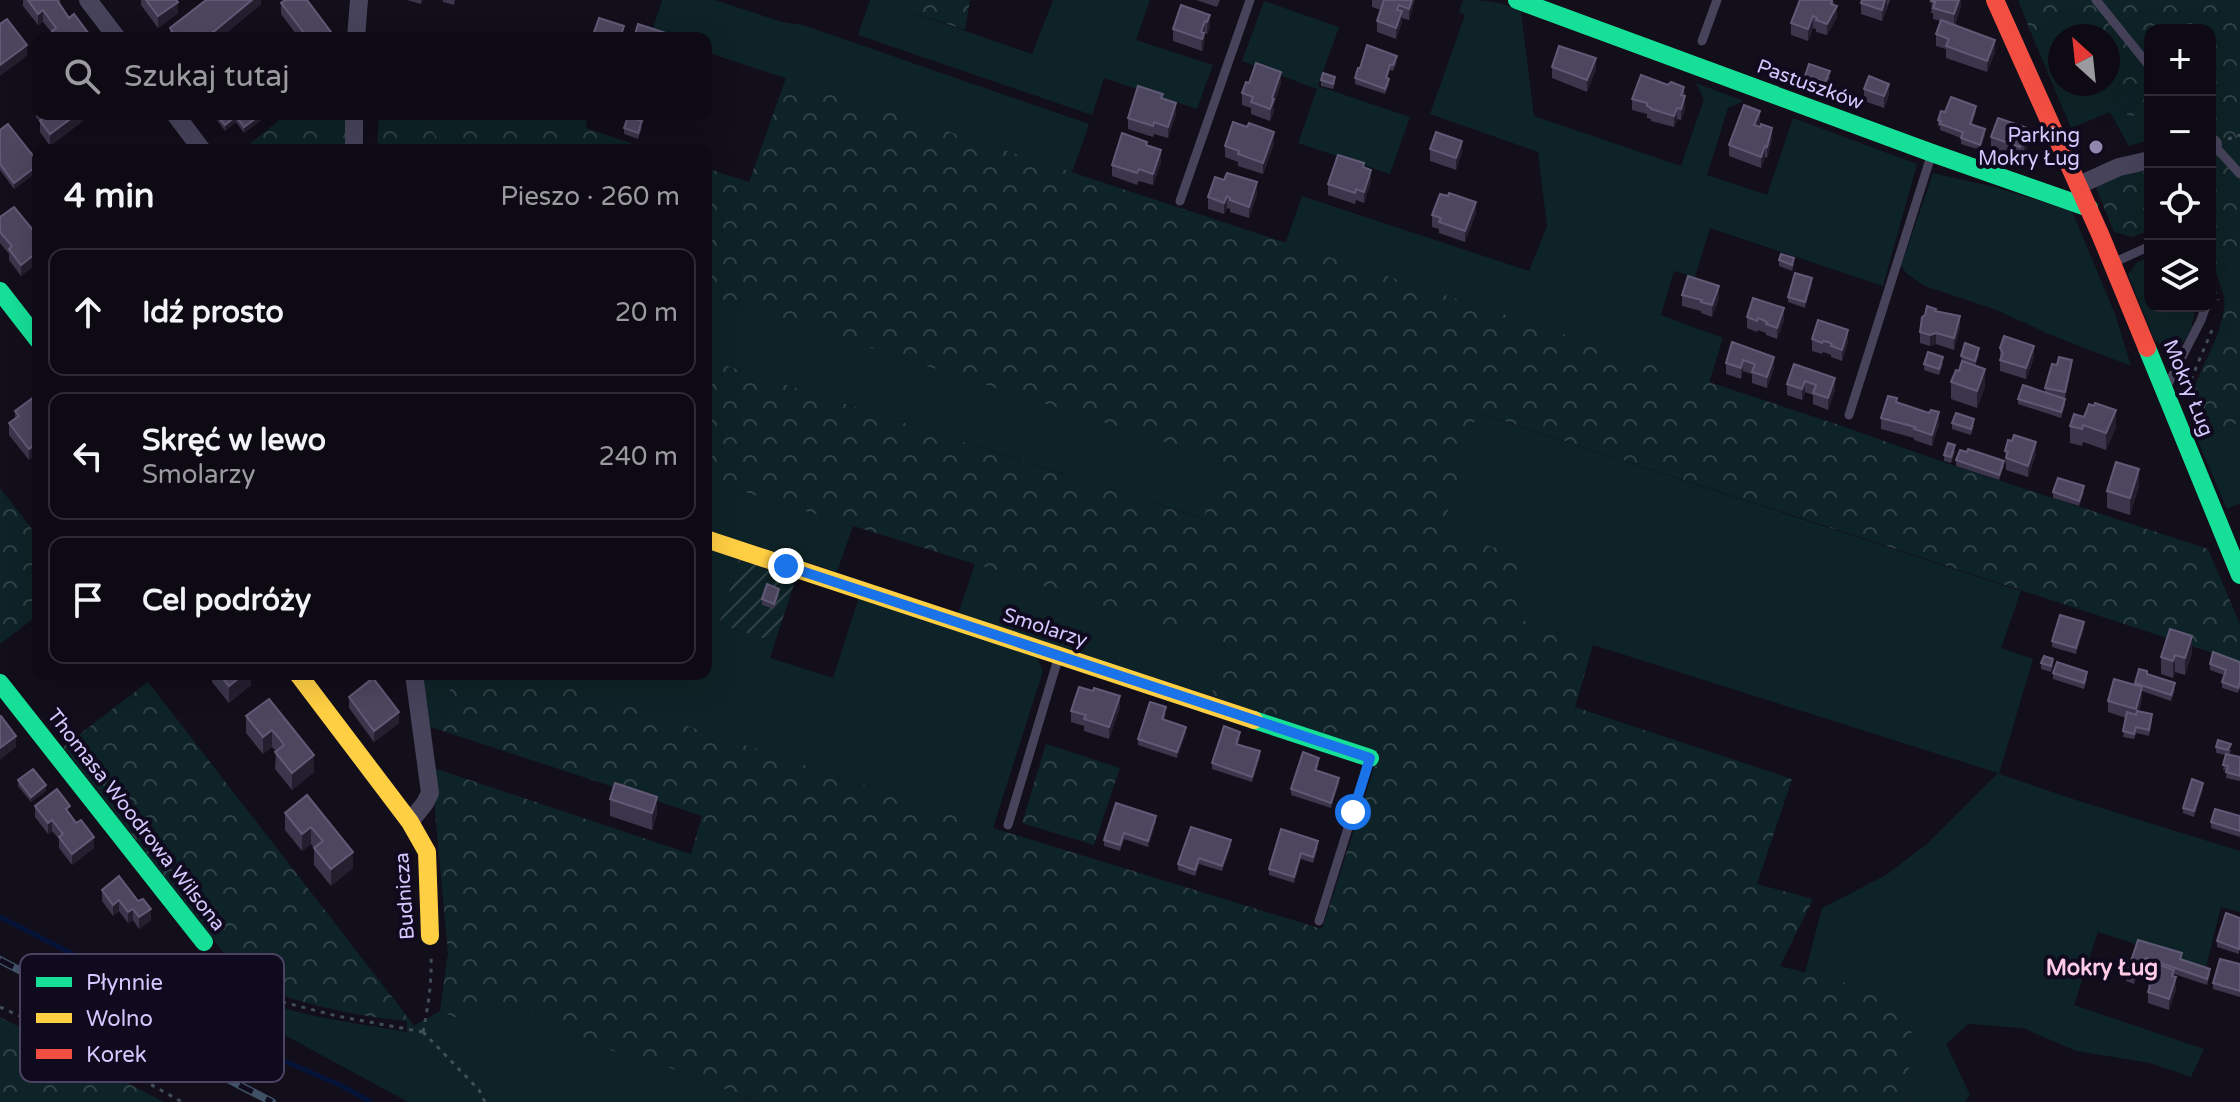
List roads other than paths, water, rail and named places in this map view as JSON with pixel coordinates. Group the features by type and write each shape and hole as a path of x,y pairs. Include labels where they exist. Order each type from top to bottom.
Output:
{"street":[{"path":"88,0 112,32"},
{"path":"356,32 359,0"},
{"name":"Pastuszków","path":"1517,0 2089,208"},
{"name":"Mokry Ług","path":"1995,0 2113,264 2240,575"},
{"path":"180,120 198,144"},
{"path":"354,120 354,144"},
{"path":"2079,185 2119,167 2144,161"},
{"path":"0,291 32,332"},
{"name":"Smolarzy","path":"712,541 1370,758"},
{"path":"303,680 410,822"},
{"name":"Budnicza","path":"415,680 430,793 410,822 427,852 430,936"},
{"name":"Thomasa Woodrowa Wilsona","path":"0,683 204,942"}],"lane":[{"path":"1180,201 1250,0"},
{"path":"1702,41 1717,0"},
{"path":"2096,0 2144,60"},
{"path":"2216,148 2240,174"},
{"path":"1849,415 1932,153"},
{"path":"2113,264 2144,249"},
{"path":"2165,391 2204,312"},
{"path":"1008,825 1059,656"},
{"path":"1319,921 1370,758"}],"waterway":[{"path":"0,917 73,954"},
{"path":"284,1061 371,1102"}],"railway":[{"path":"0,960 20,970"},
{"path":"234,1082 272,1102"}],"place":[{"name":"Parking Mokry Ług","path":"2096,147"}],"district":[{"name":"Mokry Ług","path":"2102,968"}]}
